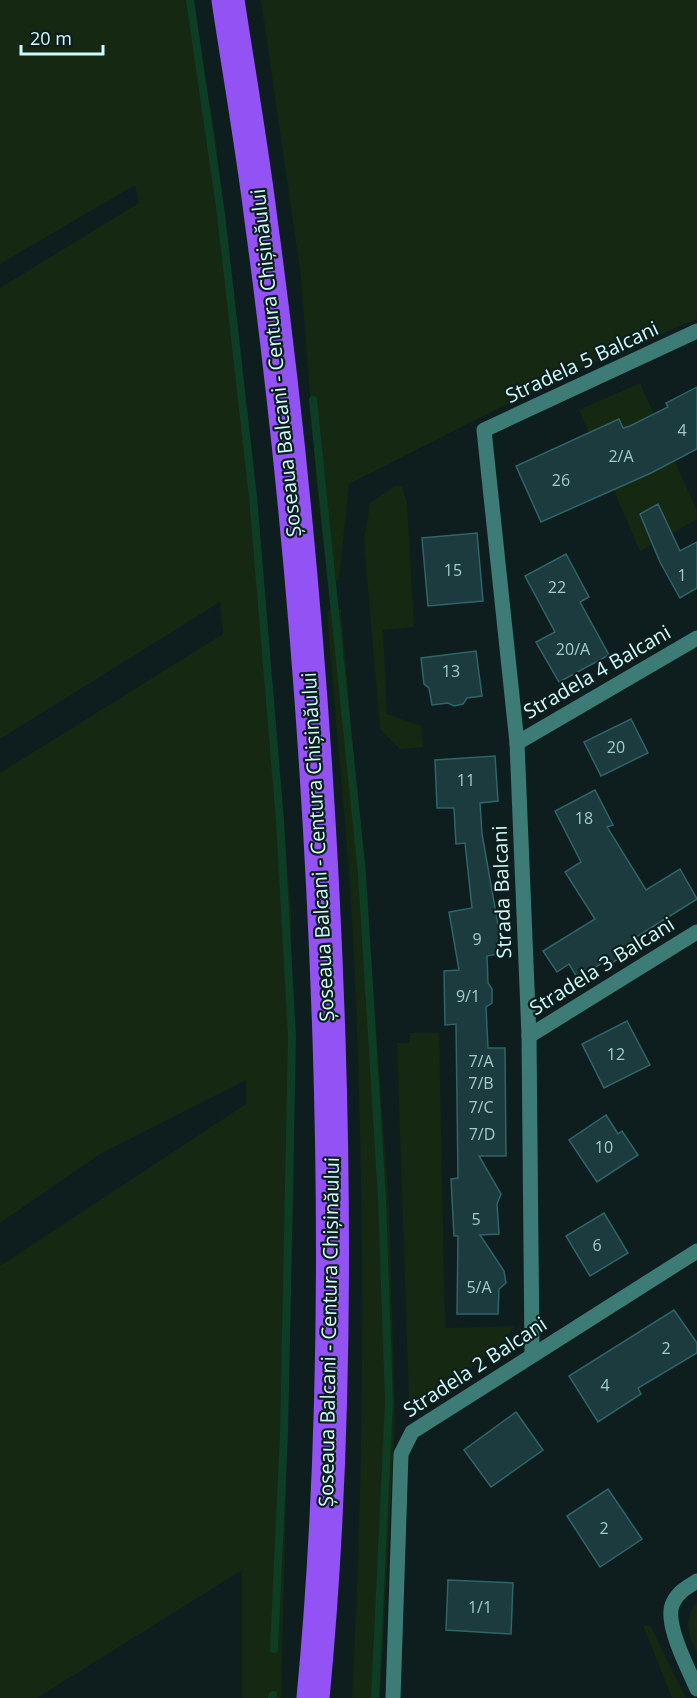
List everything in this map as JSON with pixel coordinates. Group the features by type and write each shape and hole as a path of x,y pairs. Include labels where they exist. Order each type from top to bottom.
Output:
{"highway":[{"name":"Șoseaua Balcani - Centura Chișinăului","path":"228,0 261,219 280,379 312,706 326,942 333,1174 330,1452 313,1698"}],"street":[{"name":"Stradela 5 Balcani","path":"484,430 697,331"},
{"name":"Strada Balcani","path":"484,430 518,742 529,1036 531,1354"},
{"name":"Stradela 4 Balcani","path":"518,742 697,638"},
{"name":"Stradela 3 Balcani","path":"529,1036 697,932"},
{"name":"Stradela 2 Balcani","path":"393,1698 400,1454 412,1431 697,1251"},
{"path":"697,1581 679,1593 671,1606 675,1638 697,1689"}],"green space":[{"path":"0,0 192,0 215,134 259,521 291,911 294,1178 281,1698 242,1698 242,1570 37,1698 0,1698 0,1266 246,1104 246,1080 100,1154 0,1223 0,773 223,634 220,602 0,739 0,288 139,203 135,185 0,264"},
{"path":"261,0 697,0 697,319 564,375 349,484 339,580 328,583 317,488 301,277"},
{"path":"640,383 697,511 697,519 640,551 579,410"},
{"path":"395,486 402,486 407,504 414,627 383,630 387,714 421,726 423,747 400,749 380,729 364,541 370,503"},
{"path":"341,609 372,969 389,1208 395,1422 380,1698 352,1698 359,1518 362,1247 353,931 327,611"},
{"path":"410,1033 439,1033 445,1328 515,1326 495,1350 430,1399 409,1400 397,1043 410,1043"},
{"path":"697,1602 697,1653 691,1640 688,1621"},
{"path":"643,1625 651,1627 686,1698 672,1698"}],"building":[{"path":"697,387 697,449 651,473 541,522 516,466 619,419 623,428 630,426 668,407 666,403"},
{"path":"658,504 680,551 697,542 697,588 680,598 660,562 640,514"},
{"path":"477,533 483,601 428,606 422,538"},
{"path":"566,554 589,597 580,602 609,655 559,682 536,642 555,632 525,576"},
{"path":"476,651 482,696 467,698 463,704 454,706 448,703 432,705 429,688 424,684 421,658"},
{"path":"631,719 648,753 601,776 584,742"},
{"path":"495,756 498,801 480,803 482,834 503,953 487,956 488,983 492,989 492,1003 486,1007 488,1048 505,1048 506,1156 479,1156 501,1194 497,1204 499,1234 480,1235 504,1271 506,1283 499,1289 498,1314 457,1314 458,1236 454,1236 451,1179 458,1178 456,1024 445,1025 444,971 459,970 449,912 472,908 465,843 456,844 454,808 437,808 435,760"},
{"path":"595,790 613,825 607,827 646,890 680,869 697,899 633,939 638,946 609,965 605,961 578,979 569,964 557,972 543,951 595,919 565,872 581,862 555,811"},
{"path":"627,1021 650,1065 604,1088 582,1044"},
{"path":"606,1115 618,1134 622,1131 638,1155 597,1182 569,1140"},
{"path":"604,1213 628,1253 590,1276 566,1236"},
{"path":"674,1310 697,1343 697,1353 638,1388 641,1394 598,1422 569,1376"},
{"path":"516,1412 543,1450 491,1487 464,1450"},
{"path":"608,1489 642,1539 600,1567 567,1516"},
{"path":"448,1580 513,1583 511,1634 446,1630"}],"waterway":[{"path":"190,0 221,214 253,497 280,821 292,1037 284,1434 274,1649"},
{"path":"313,400 362,874 382,1199 389,1402 375,1698"}]}
